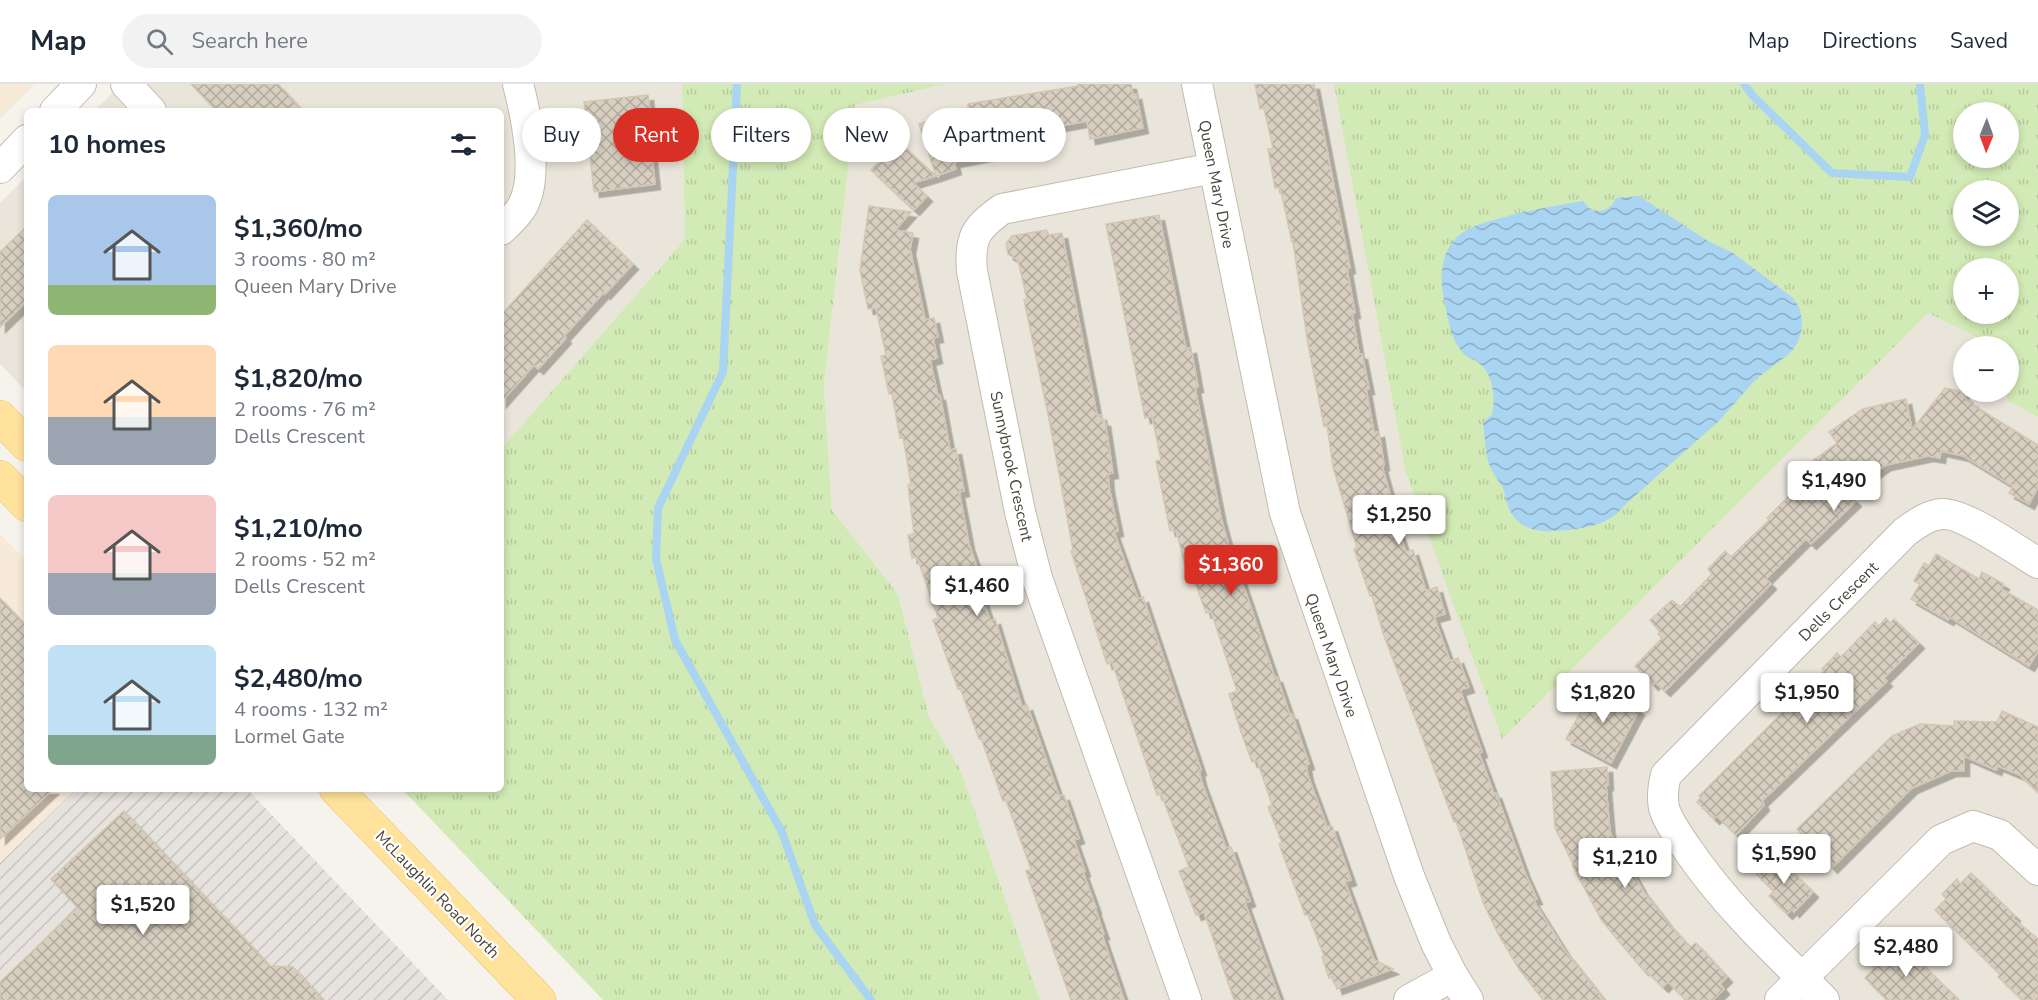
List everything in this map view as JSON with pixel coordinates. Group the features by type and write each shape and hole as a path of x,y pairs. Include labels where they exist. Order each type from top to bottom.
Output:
{"main road":[{"path":"0,417 24,442"},
{"path":"0,477 24,502"},
{"name":"McLaughlin Road North","path":"339,792 539,1000"}],"street":[{"path":"58,108 81,84"},
{"path":"126,84 148,108"},
{"path":"504,227 523,206 529,186 530,146 518,84"},
{"name":"Queen Mary Drive","path":"1197,84 1285,513 1409,876 1436,943 1460,988"},
{"path":"0,168 24,143"},
{"name":"Sunnybrook Crescent","path":"1186,1000 1037,578 1018,500 970,252 974,234 1002,209 1214,168"},
{"name":"Dells Crescent","path":"1824,1000 1716,890 1676,834 1665,812 1662,799 1666,775 1905,532 1924,518 1943,513 1958,516 2038,563"},
{"path":"1780,1000 1941,840 1973,826 2000,835 2038,870"},
{"path":"1409,1000 1460,988"}],"shaded area":[{"path":"0,84 35,84 0,119"},
{"path":"122,84 682,84 682,108 613,108 613,162 684,162 685,239 504,446 504,108 97,108"},
{"path":"948,84 2038,84 2038,1000 1040,1000 961,771 929,717 898,594 832,510 824,386 849,162 910,162 910,108 855,108 855,105"},
{"path":"24,179 24,389 0,364 0,203"},
{"path":"0,534 24,559 24,792 73,792 0,863"},
{"path":"73,792 250,792 448,1000 0,1000 0,863"}],"green space":[{"path":"682,84 947,84 855,105 855,108 823,108 823,162 849,162 824,386 832,510 898,594 929,717 961,771 1040,1000 603,1000 405,792 504,792 504,446 685,239 684,162 699,162 699,108 682,108"},
{"path":"1334,84 2038,84 2038,417 2011,402 2019,402 2019,336 1975,336 1928,313 1502,739 1406,473"}],"water":[{"path":"1639,196 1708,241 1733,253 1792,297 1799,307 1802,320 1801,332 1797,344 1789,354 1756,379 1721,419 1615,515 1597,525 1582,528 1555,531 1536,530 1519,522 1513,515 1503,488 1489,464 1483,423 1492,414 1494,401 1492,387 1488,373 1464,354 1453,335 1442,289 1444,258 1448,249 1461,234 1482,223 1583,201 1591,210 1599,211 1612,205 1616,198"}],"building":[{"path":"191,84 278,84 300,108 214,108"},
{"path":"1078,84 1131,84 1133,95 1136,94 1143,128 1090,139 1087,121 1066,125 1066,108 968,108 968,104 1078,86"},
{"path":"1255,84 1314,84 1350,268 1347,269 1359,354 1362,354 1369,389 1366,389 1374,433 1379,432 1384,465 1382,466 1393,505 1390,506 1406,552 1413,550 1426,591 1437,587 1445,614 1434,617 1450,661 1458,658 1469,687 1460,690 1494,794 1496,793 1525,873 1537,899 1533,900 1565,951 1604,1000 1543,1000 1519,969 1498,934 1483,902 1456,821 1454,822 1383,633 1354,549 1357,548 1333,467 1327,425 1324,426 1308,344 1293,242 1280,187 1275,188 1268,149 1273,148 1264,108 1260,109"},
{"path":"648,95 649,108 613,108 613,162 653,162 655,184 594,192 591,162 601,162 601,108 585,108 584,102"},
{"path":"910,152 936,176 913,183 927,196 914,210 871,170 878,162 910,162"},
{"path":"931,162 954,162 956,169 936,176"},
{"path":"869,206 911,212 895,230 913,233 910,249 925,320 934,318 938,337 933,338 937,358 930,360 938,396 940,395 950,450 956,449 964,491 959,492 969,544 982,582 978,584 990,621 995,619 1022,707 1027,705 1059,796 1064,795 1079,838 1074,840 1085,871 1083,872 1124,1000 1071,1000 1026,871 1031,869 1006,800 1003,801 981,738 979,739 960,688 958,689 933,620 938,618 917,557 912,558 908,535 914,534 908,485 911,484 903,437 900,438 892,394 889,394 881,356 886,355 876,308 868,309 860,270"},
{"path":"1159,215 1186,349 1191,348 1198,387 1195,388 1221,518 1234,565 1236,564 1275,678 1277,677 1290,715 1292,714 1309,764 1306,765 1308,776 1327,827 1332,826 1351,880 1345,882 1374,960 1393,969 1337,989 1333,977 1329,978 1322,957 1324,956 1308,915 1305,915 1279,844 1282,843 1268,807 1272,805 1257,760 1252,762 1241,732 1229,694 1237,691 1211,611 1206,613 1191,571 1187,572 1176,530 1170,531 1156,461 1161,460 1152,416 1145,418 1106,224"},
{"path":"587,220 633,264 564,336 566,338 538,369 534,365 504,399 504,312"},
{"path":"24,229 24,304 0,327 0,252"},
{"path":"1046,230 1049,235 1062,233 1097,415 1101,415 1102,421 1105,421 1113,473 1108,474 1109,487 1118,531 1114,532 1138,599 1143,597 1201,770 1199,770 1201,780 1226,848 1231,847 1250,901 1245,903 1280,1000 1234,1000 1204,912 1196,915 1179,871 1189,867 1161,794 1157,795 1112,662 1107,664 1071,551 1073,550 1049,419 1024,300 1027,300 1018,260 1008,254 1006,244 1012,236"},
{"path":"1945,388 1953,390 1953,402 1973,402 1973,405 2038,445 2038,487 2029,504 2009,493 2013,486 1964,456 1941,451 1940,458 1928,456 1886,465 1861,482 1863,485 1849,495 1856,501 1811,544 1806,539 1766,579 1771,584 1665,691 1655,682 1653,685 1635,666 1662,638 1650,620 1672,600 1680,607 1712,574 1708,569 1725,551 1731,557 1769,520 1767,518 1802,483 1796,476 1837,443 1829,432 1863,409 1906,399 1912,430"},
{"path":"1936,554 1979,579 1982,572 2004,584 2001,589 2038,610 2038,651 2029,666 1950,617 1948,620 1911,599 1920,584 1914,581 1924,563 1929,566"},
{"path":"0,598 24,624 24,792 50,792 0,839"},
{"path":"1886,618 1890,623 1894,619 1919,643 1884,678 1887,681 1762,801 1764,805 1736,835 1717,816 1714,819 1697,802 1701,797 1699,796 1824,671 1822,669 1837,653 1841,657 1875,622 1879,626"},
{"path":"1595,685 1639,710 1611,763 1566,739"},
{"path":"2002,711 2038,727 2038,792 2020,775 1998,766 1996,770 1964,756 1964,771 1951,771 1912,788 1832,868 1797,829 1892,736 1920,724 1954,726 1954,721 1997,722"},
{"path":"1607,767 1608,785 1606,786 1610,832 1643,891 1668,923 1690,947 1696,943 1727,977 1720,984 1724,989 1713,1000 1686,1000 1668,982 1663,987 1643,970 1602,921 1555,828 1551,772"},
{"path":"124,811 270,966 293,967 323,1000 0,1000 0,982 78,908 51,879"},
{"path":"1775,855 1813,892 1794,912 1792,909 1787,914 1769,896 1774,891 1756,874"},
{"path":"1971,873 2015,916 2013,918 2038,939 2038,1000 2023,1000 1935,910 1946,899 1942,894 1957,879 1960,884"},
{"path":"1901,943 1959,1000 1887,1000 1865,978 1874,968 1871,965 1886,950 1890,954"}],"waterway":[{"path":"737,84 723,372 658,508 656,559 675,640 782,832 815,925 871,1000"},
{"path":"1744,84 1753,96 1832,173 1910,177 1925,135 1920,84"}]}
